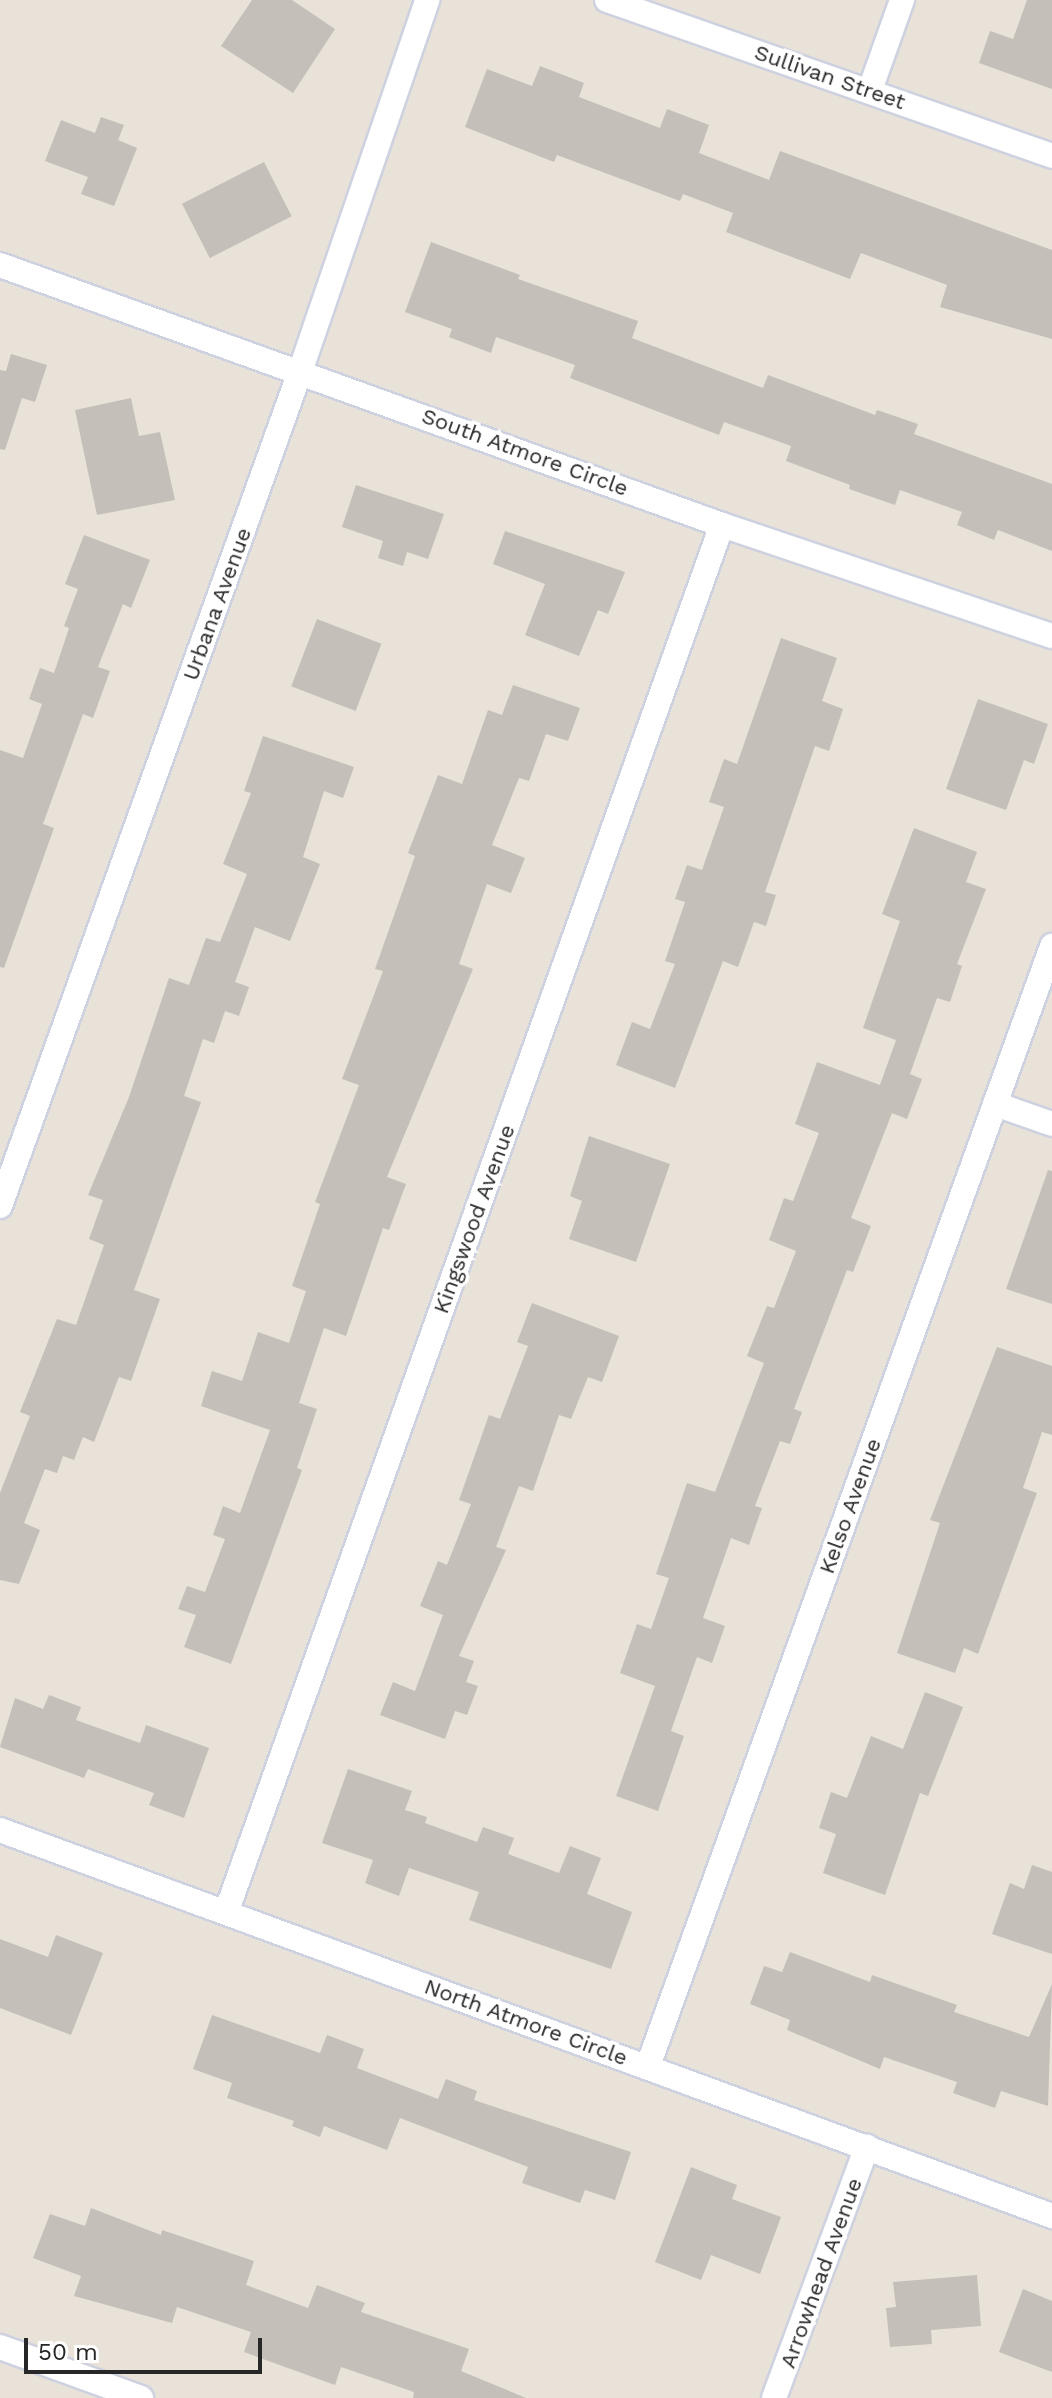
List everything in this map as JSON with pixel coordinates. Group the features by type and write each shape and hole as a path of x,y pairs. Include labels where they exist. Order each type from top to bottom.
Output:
{"street":[{"name":"Urbana Avenue","path":"0,1206 301,369 427,0"},
{"name":"Sullivan Street","path":"607,0 1052,156"},
{"path":"870,90 902,0"},
{"name":"South Atmore Circle","path":"0,265 301,369 722,525 1052,636"},
{"name":"Kingswood Avenue","path":"226,1913 722,525"},
{"name":"Kelso Avenue","path":"648,2066 1052,946"},
{"path":"995,1104 1052,1124"},
{"name":"North Atmore Circle","path":"0,1830 1052,2216"},
{"name":"Arrowhead Avenue","path":"774,2398 867,2147"},
{"path":"0,2347 141,2398"}],"building":[{"path":"252,0 292,0 335,29 293,93 221,46"},
{"path":"1027,0 1052,0 1052,89 979,63 990,31 1013,39"},
{"path":"540,66 584,83 579,97 660,128 667,109 709,125 699,153 769,180 780,151 1052,250 1052,339 940,307 947,285 861,253 850,279 726,232 733,213 683,194 680,201 557,155 554,162 465,127 487,69 532,86"},
{"path":"101,117 124,125 118,140 137,148 114,206 81,194 88,177 45,161 61,120 95,133"},
{"path":"264,162 292,216 210,258 182,204"},
{"path":"431,242 520,275 518,279 638,321 632,338 763,388 768,375 875,415 877,410 918,424 914,434 1052,484 1052,551 998,530 994,540 957,525 962,512 900,490 895,505 849,489 850,485 786,461 791,446 724,422 719,435 570,378 575,365 496,337 491,353 449,337 452,329 405,312"},
{"path":"11,354 47,365 35,402 22,398 5,450 0,449 0,370 6,371"},
{"path":"131,398 139,436 160,432 175,500 97,515 75,410"},
{"path":"356,485 444,514 428,559 407,552 403,566 378,558 383,541 342,527"},
{"path":"505,531 625,572 608,614 598,610 579,656 525,635 545,584 493,564"},
{"path":"84,535 150,560 131,608 123,604 98,667 110,671 93,718 83,714 43,824 54,828 4,968 0,967 0,750 23,758 42,704 29,699 40,668 54,673 69,628 64,626 78,589 65,584"},
{"path":"317,619 381,644 356,711 291,686"},
{"path":"781,638 837,658 822,701 843,709 829,751 815,746 765,892 776,895 766,926 754,922 738,967 723,961 675,1088 616,1065 632,1022 650,1029 675,964 665,961 685,902 675,899 687,865 702,870 724,807 709,802 724,759 737,764"},
{"path":"513,685 580,708 568,741 546,734 529,781 519,778 492,845 525,858 511,893 487,884 459,964 473,969 387,1177 406,1184 389,1230 383,1228 346,1336 324,1328 299,1403 317,1409 297,1468 302,1470 231,1664 184,1647 196,1615 178,1609 187,1586 205,1592 225,1539 213,1535 223,1506 240,1513 270,1430 201,1406 212,1371 242,1381 258,1332 289,1343 306,1291 292,1286 320,1204 315,1202 359,1085 342,1079 383,971 375,969 415,856 408,853 438,775 462,784 488,710 502,715"},
{"path":"978,699 1048,724 1034,764 1024,760 1006,810 946,789"},
{"path":"263,736 354,767 343,798 324,791 303,857 320,864 290,941 255,927 235,982 249,987 239,1016 225,1011 214,1043 203,1039 184,1096 201,1102 134,1290 160,1299 131,1381 119,1377 94,1442 83,1437 74,1460 63,1456 57,1473 45,1469 24,1523 40,1530 19,1584 0,1580 0,1493 30,1416 20,1412 57,1319 76,1325 104,1245 89,1239 103,1200 88,1195 129,1097 169,978 189,985 206,938 220,942 247,874 223,864 251,793 244,791"},
{"path":"914,828 977,852 966,882 986,889 957,964 962,966 950,1002 937,998 910,1074 922,1079 907,1119 892,1113 851,1218 871,1226 853,1272 847,1270 794,1409 802,1412 790,1444 780,1441 755,1506 762,1508 749,1545 731,1538 703,1618 725,1626 712,1663 697,1657 671,1731 684,1736 658,1811 616,1796 655,1686 620,1673 637,1624 651,1629 669,1578 656,1574 687,1483 715,1492 764,1363 747,1356 767,1306 774,1308 796,1251 769,1240 784,1198 793,1201 819,1133 795,1124 817,1062 880,1085 896,1040 863,1028 900,921 882,914"},
{"path":"589,1136 670,1164 636,1262 569,1239 582,1201 570,1196"},
{"path":"1048,1170 1052,1171 1052,1304 1006,1289"},
{"path":"532,1303 619,1336 602,1382 588,1377 571,1419 559,1415 533,1491 519,1486 496,1547 506,1550 459,1656 474,1661 466,1682 478,1686 467,1715 455,1711 445,1739 380,1715 393,1682 415,1691 443,1615 420,1606 438,1561 447,1565 471,1504 459,1500 489,1415 500,1419 528,1346 517,1342"},
{"path":"997,1347 1052,1366 1052,1435 1042,1432 1023,1488 1037,1493 978,1654 964,1648 955,1673 897,1653 940,1523 930,1520"},
{"path":"925,1692 963,1707 928,1796 920,1793 885,1895 823,1873 836,1834 819,1828 831,1792 847,1798 871,1736 903,1749"},
{"path":"49,1695 81,1707 76,1720 140,1743 146,1725 209,1748 184,1818 149,1805 154,1793 88,1769 84,1778 0,1747 15,1698 43,1709"},
{"path":"348,1769 412,1791 405,1810 427,1817 425,1823 477,1842 483,1827 514,1838 508,1854 559,1873 570,1846 601,1858 587,1894 632,1912 611,1969 469,1920 479,1892 409,1868 399,1896 365,1883 373,1860 322,1843"},
{"path":"1032,1865 1052,1872 1052,1954 992,1934 1010,1883 1024,1889"},
{"path":"56,1935 103,1953 71,2035 0,2008 0,1939 48,1957"},
{"path":"790,1952 870,1982 872,1975 957,2005 954,2012 1029,2037 1052,1984 1048,2106 1001,2091 995,2108 953,2093 957,2082 884,2057 880,2069 787,2030 790,2020 750,2004 764,1966 782,1972"},
{"path":"212,2015 320,2053 327,2035 364,2049 357,2068 438,2099 446,2079 477,2091 474,2100 631,2152 615,2200 585,2190 580,2203 522,2183 528,2167 400,2118 387,2150 324,2126 320,2137 292,2126 294,2121 227,2098 232,2083 193,2069"},
{"path":"691,2167 737,2185 732,2199 781,2217 760,2274 711,2255 701,2280 655,2262"},
{"path":"91,2208 161,2235 162,2230 254,2261 246,2285 308,2308 317,2285 365,2303 361,2312 469,2349 461,2371 526,2398 413,2398 414,2392 341,2367 335,2385 244,2352 251,2332 177,2307 172,2323 74,2296 81,2276 33,2258 50,2214 85,2226"},
{"path":"977,2275 981,2326 931,2330 932,2344 890,2347 886,2308 896,2307 893,2282"},
{"path":"1023,2289 1052,2301 1052,2372 999,2352"}]}
